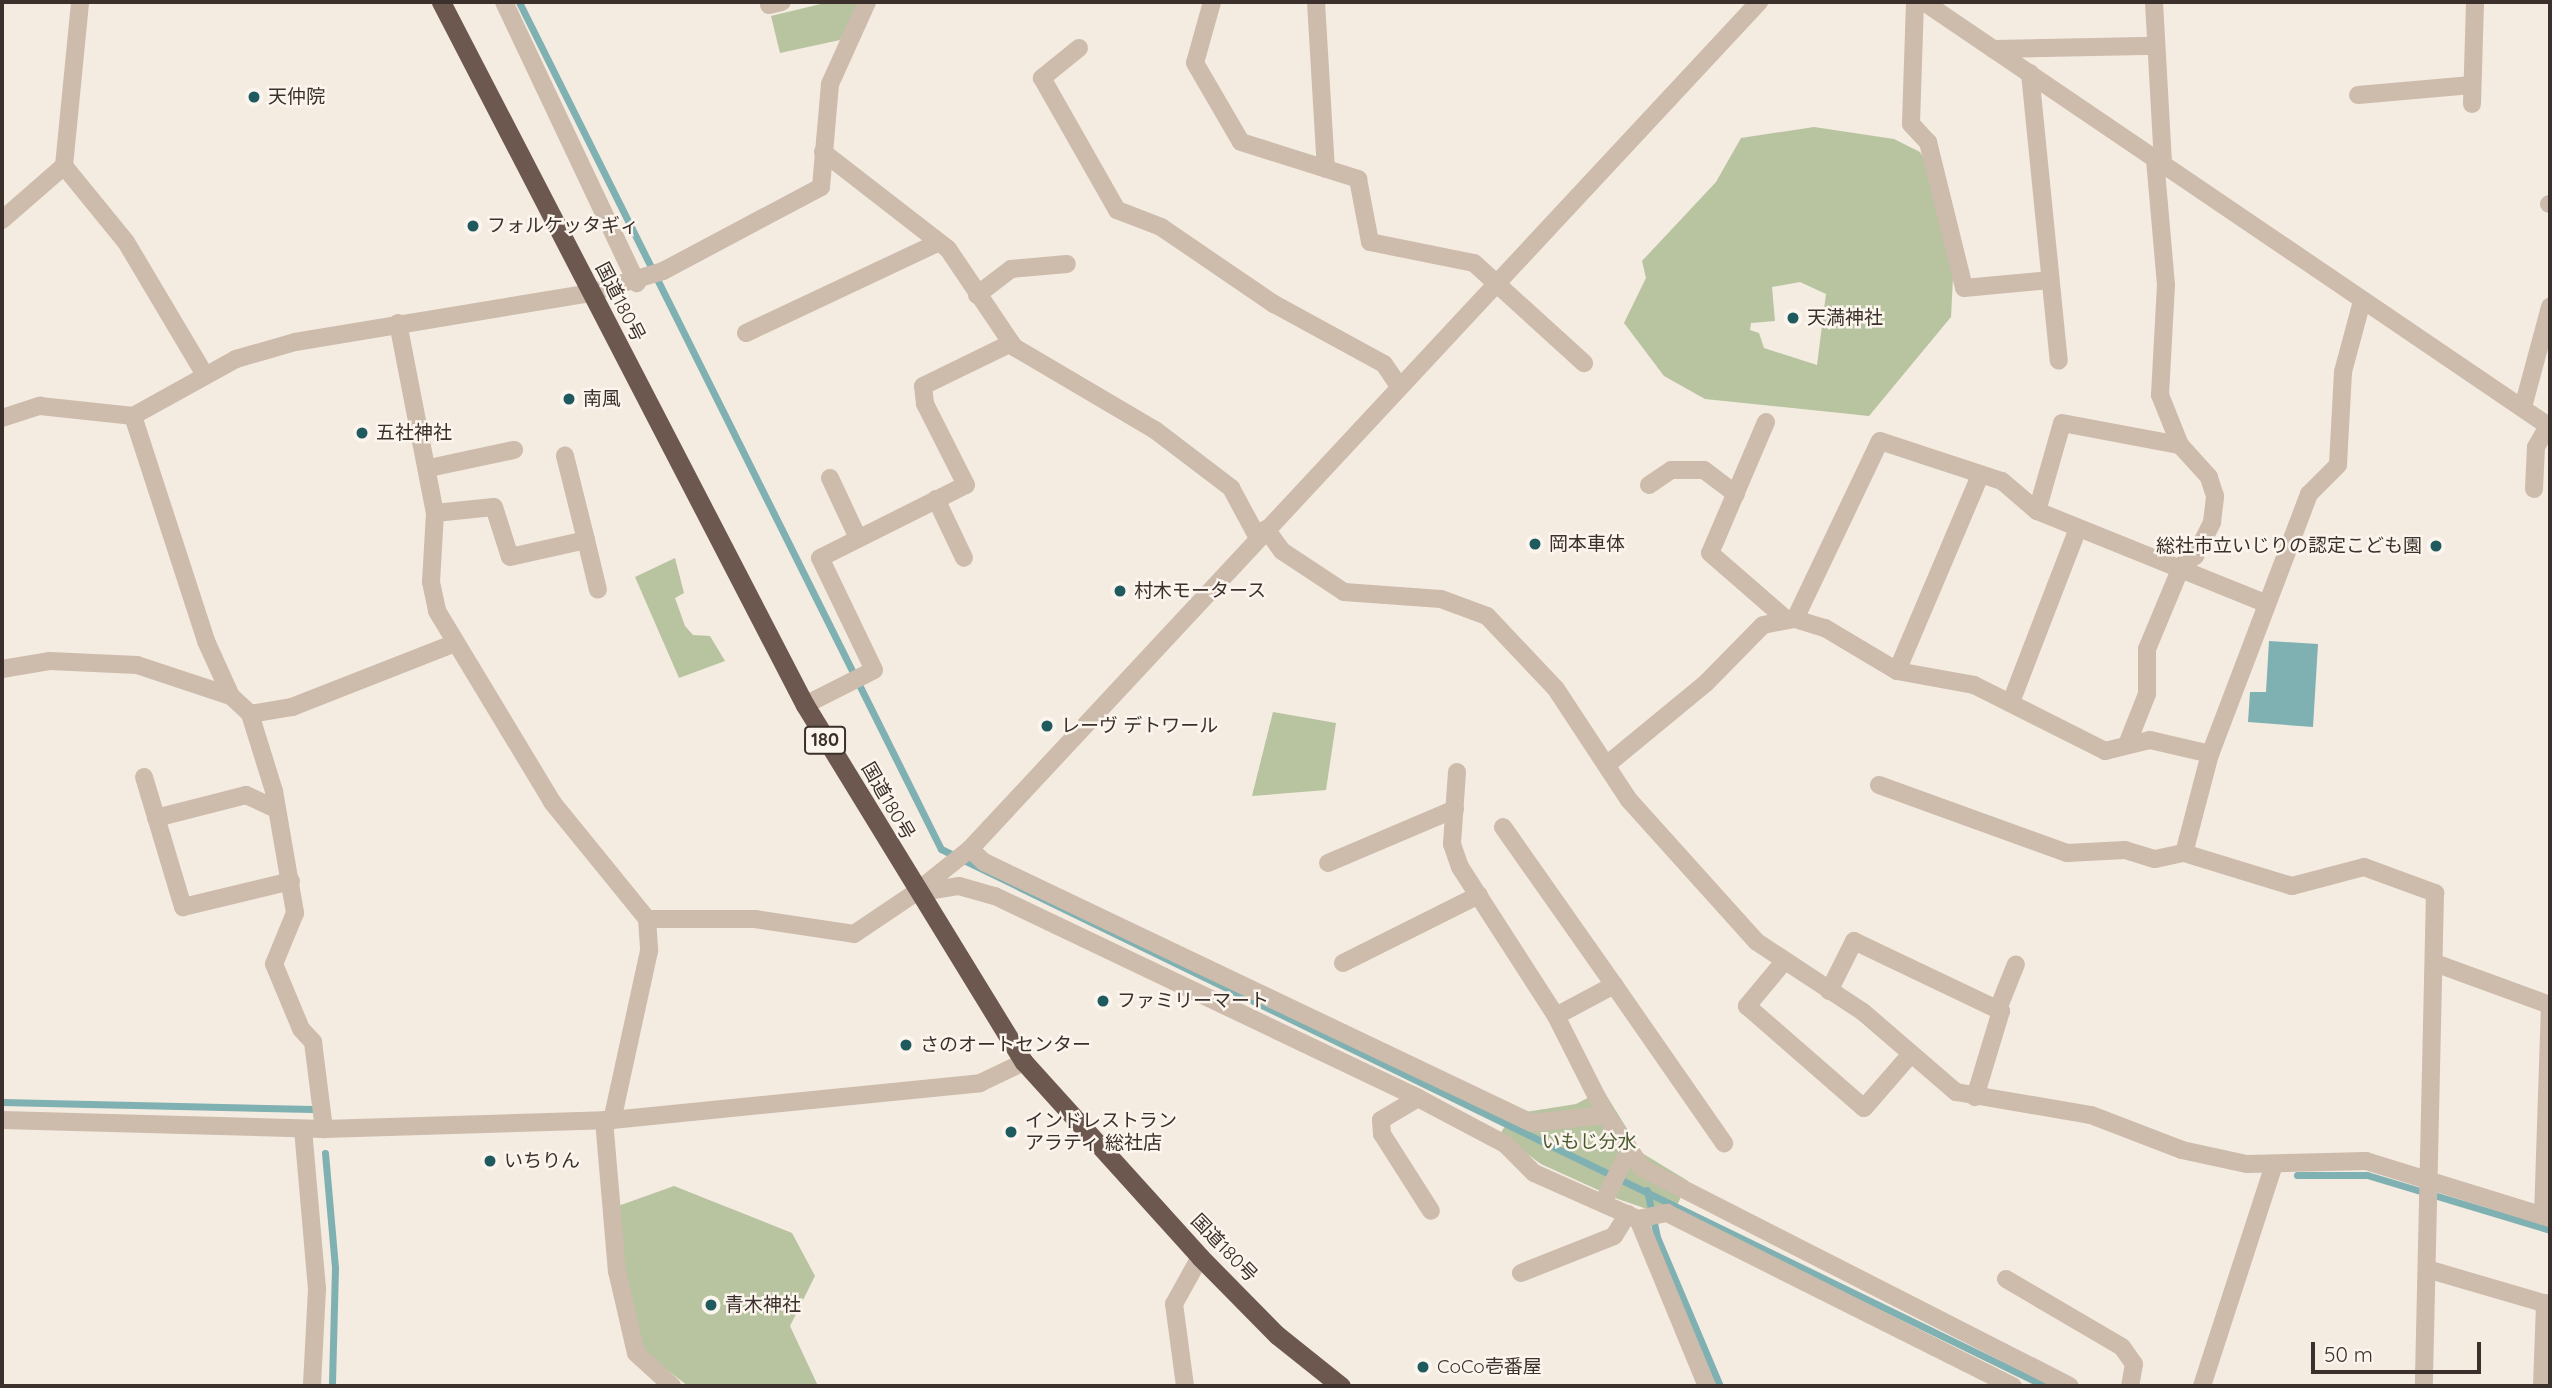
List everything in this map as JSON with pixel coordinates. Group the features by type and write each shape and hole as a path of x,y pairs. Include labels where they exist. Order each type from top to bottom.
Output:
{"highway":[{"name":"国道180号","path":"441,2 805,705 915,893 1024,1062 1200,1257 1277,1335 1341,1386"}],"street":[{"path":"2,220 64,166 80,2"},
{"path":"504,2 638,283"},
{"path":"2,412 2,418 40,406 133,416 205,375 295,342 638,283 821,187 830,85 867,2"},
{"path":"1212,2 1195,63 1241,142 1358,179 1370,242 1474,263 1584,363"},
{"path":"1316,2 1326,169"},
{"path":"648,919 755,919 853,934 915,893 960,857 1759,2"},
{"path":"1915,2 1911,124 1928,142 1964,288 2050,280"},
{"path":"1924,2 2549,426 2536,447 2534,489"},
{"path":"2127,742 2147,694 2147,649 2182,565 2195,556 2212,522 2215,496 2209,477 2180,445 2160,395 2166,285 2154,2"},
{"path":"2472,104 2475,2"},
{"path":"1993,49 2155,46"},
{"path":"1079,48 1041,78 1117,210 1161,227 1274,304 1384,364 1399,386"},
{"path":"2030,73 2059,361"},
{"path":"2358,95 2472,85"},
{"path":"823,152 939,242 1011,343 1155,430 1231,488 1262,534 1282,551 1344,592 1441,599 1487,616 1556,689 1609,763 1629,800 1782,964 1829,991 1956,1092 2091,1115 2182,1150 2273,1168 2366,1161 2547,1217 2550,1005 2435,963"},
{"path":"64,166 126,242 205,375"},
{"path":"746,333 939,242"},
{"path":"977,295 1011,269 1067,264"},
{"path":"2184,853 2210,754 2309,494 2338,465 2343,372 2362,301"},
{"path":"2522,407 2550,307"},
{"path":"398,323 429,468 435,513 431,582 455,643 552,802 648,919 649,951 608,1120 617,1271 636,1353 672,1386"},
{"path":"805,705 844,688 874,670 820,558 965,485 925,404 923,386 1011,343"},
{"path":"133,416 206,641 231,696 250,715 276,809 291,881 295,925 274,964 301,1030 313,1041 324,1129"},
{"path":"1766,422 1710,553 1791,619 1825,628 1898,671 1974,685 2105,751 2127,742 2150,740 2210,754"},
{"path":"2037,511 2062,423 2180,445"},
{"path":"1791,619 1880,441 2002,481 2037,511 2182,565 2267,604"},
{"path":"429,468 514,450"},
{"path":"565,456 598,590"},
{"path":"1649,485 1671,470 1704,470 1736,494"},
{"path":"1898,671 1980,475"},
{"path":"830,478 859,538"},
{"path":"936,499 964,558"},
{"path":"435,513 494,507 510,557 586,540"},
{"path":"2011,702 2078,528"},
{"path":"1609,763 1706,683 1763,625 1791,619"},
{"path":"250,715 292,707 455,643"},
{"path":"2,669 50,661 137,665 231,696"},
{"path":"1457,772 1452,844 1479,895 1556,1016 1606,1115 1628,1152 1642,1168 2070,1386"},
{"path":"144,777 183,907 291,881"},
{"path":"1879,785 2067,853 2125,850 2155,859 2184,853 2292,886 2364,867 2435,893 2424,1386"},
{"path":"156,818 246,795 276,809"},
{"path":"1328,863 1455,809"},
{"path":"1503,827 1724,1143"},
{"path":"960,857 984,862 1204,980 1400,1075 1532,1122 1606,1115"},
{"path":"915,893 959,886 995,896 1204,980 1400,1075 1418,1098 1505,1144 1534,1173 1633,1216 1667,1213 2014,1386"},
{"path":"1343,963 1479,895"},
{"path":"1829,991 1854,941 1998,1009"},
{"path":"1782,964 1748,1006 1864,1108 1910,1055"},
{"path":"1975,1097 1998,1009 2016,964"},
{"path":"1556,1016 1614,985"},
{"path":"2,1121 324,1129 608,1120 980,1083 1024,1062"},
{"path":"1418,1098 1381,1119 1382,1134 1431,1211"},
{"path":"303,1129 317,1289 312,1386"},
{"path":"1603,1203 1628,1152"},
{"path":"2202,1386 2273,1168"},
{"path":"1521,1273 1614,1236 1633,1216"},
{"path":"1633,1216 1707,1386"},
{"path":"1185,1386 1174,1304 1200,1257"},
{"path":"2427,1269 2547,1304 2542,1386"},
{"path":"2006,1279 2122,1348 2134,1364 2130,1386"}],"green space":[{"path":"829,2 861,2 840,40 780,53 771,16"},
{"path":"1814,127 1894,139 1920,152 1930,170 1953,278 1951,317 1869,416 1705,399 1664,376 1624,323 1646,278 1642,261 1716,182 1741,138","holes":["1800,282 1826,294 1817,365 1764,348 1759,333 1750,330 1751,323 1775,321 1772,287"]},
{"path":"675,558 684,593 675,598 685,626 693,635 710,636 725,661 679,678 635,577"},
{"path":"1273,712 1336,723 1326,790 1252,796"},
{"name":"いもじ分水","path":"1603,1090 1642,1153 1688,1181 1676,1208 1644,1208 1618,1199 1541,1164 1500,1134 1513,1114 1576,1104"},
{"path":"674,1186 792,1233 815,1276 790,1326 818,1386 688,1386 644,1352 622,1270 618,1206"}],"water":[{"path":"2269,641 2318,644 2313,727 2248,722 2250,692 2266,692"}],"waterway":[{"path":"519,2 941,849 2045,1386"},
{"path":"2,1102 313,1109"},
{"path":"325,1153 335,1268 332,1386"},
{"path":"2297,1175 2367,1175 2550,1230"},
{"path":"1647,1190 1657,1237 1720,1386"}],"place":[{"name":"天仲院","path":"254,97"},
{"name":"フォルケッタギィ","path":"473,226"},
{"name":"天満神社","path":"1793,318"},
{"name":"南風","path":"569,399"},
{"name":"五社神社","path":"362,433"},
{"name":"岡本車体","path":"1535,544"},
{"name":"総社市立いじりの認定こども園","path":"2436,546"},
{"name":"村木モータース","path":"1120,591"},
{"name":"レーヴ デトワール","path":"1047,726"},
{"name":"ファミリーマート","path":"1103,1001"},
{"name":"さのオートセンター","path":"906,1045"},
{"name":"インドレストラン アラティ 総社店","path":"1011,1132"},
{"name":"いちりん","path":"490,1161"},
{"name":"青木神社","path":"711,1305"},
{"name":"CoCo壱番屋","path":"1423,1367"}]}
